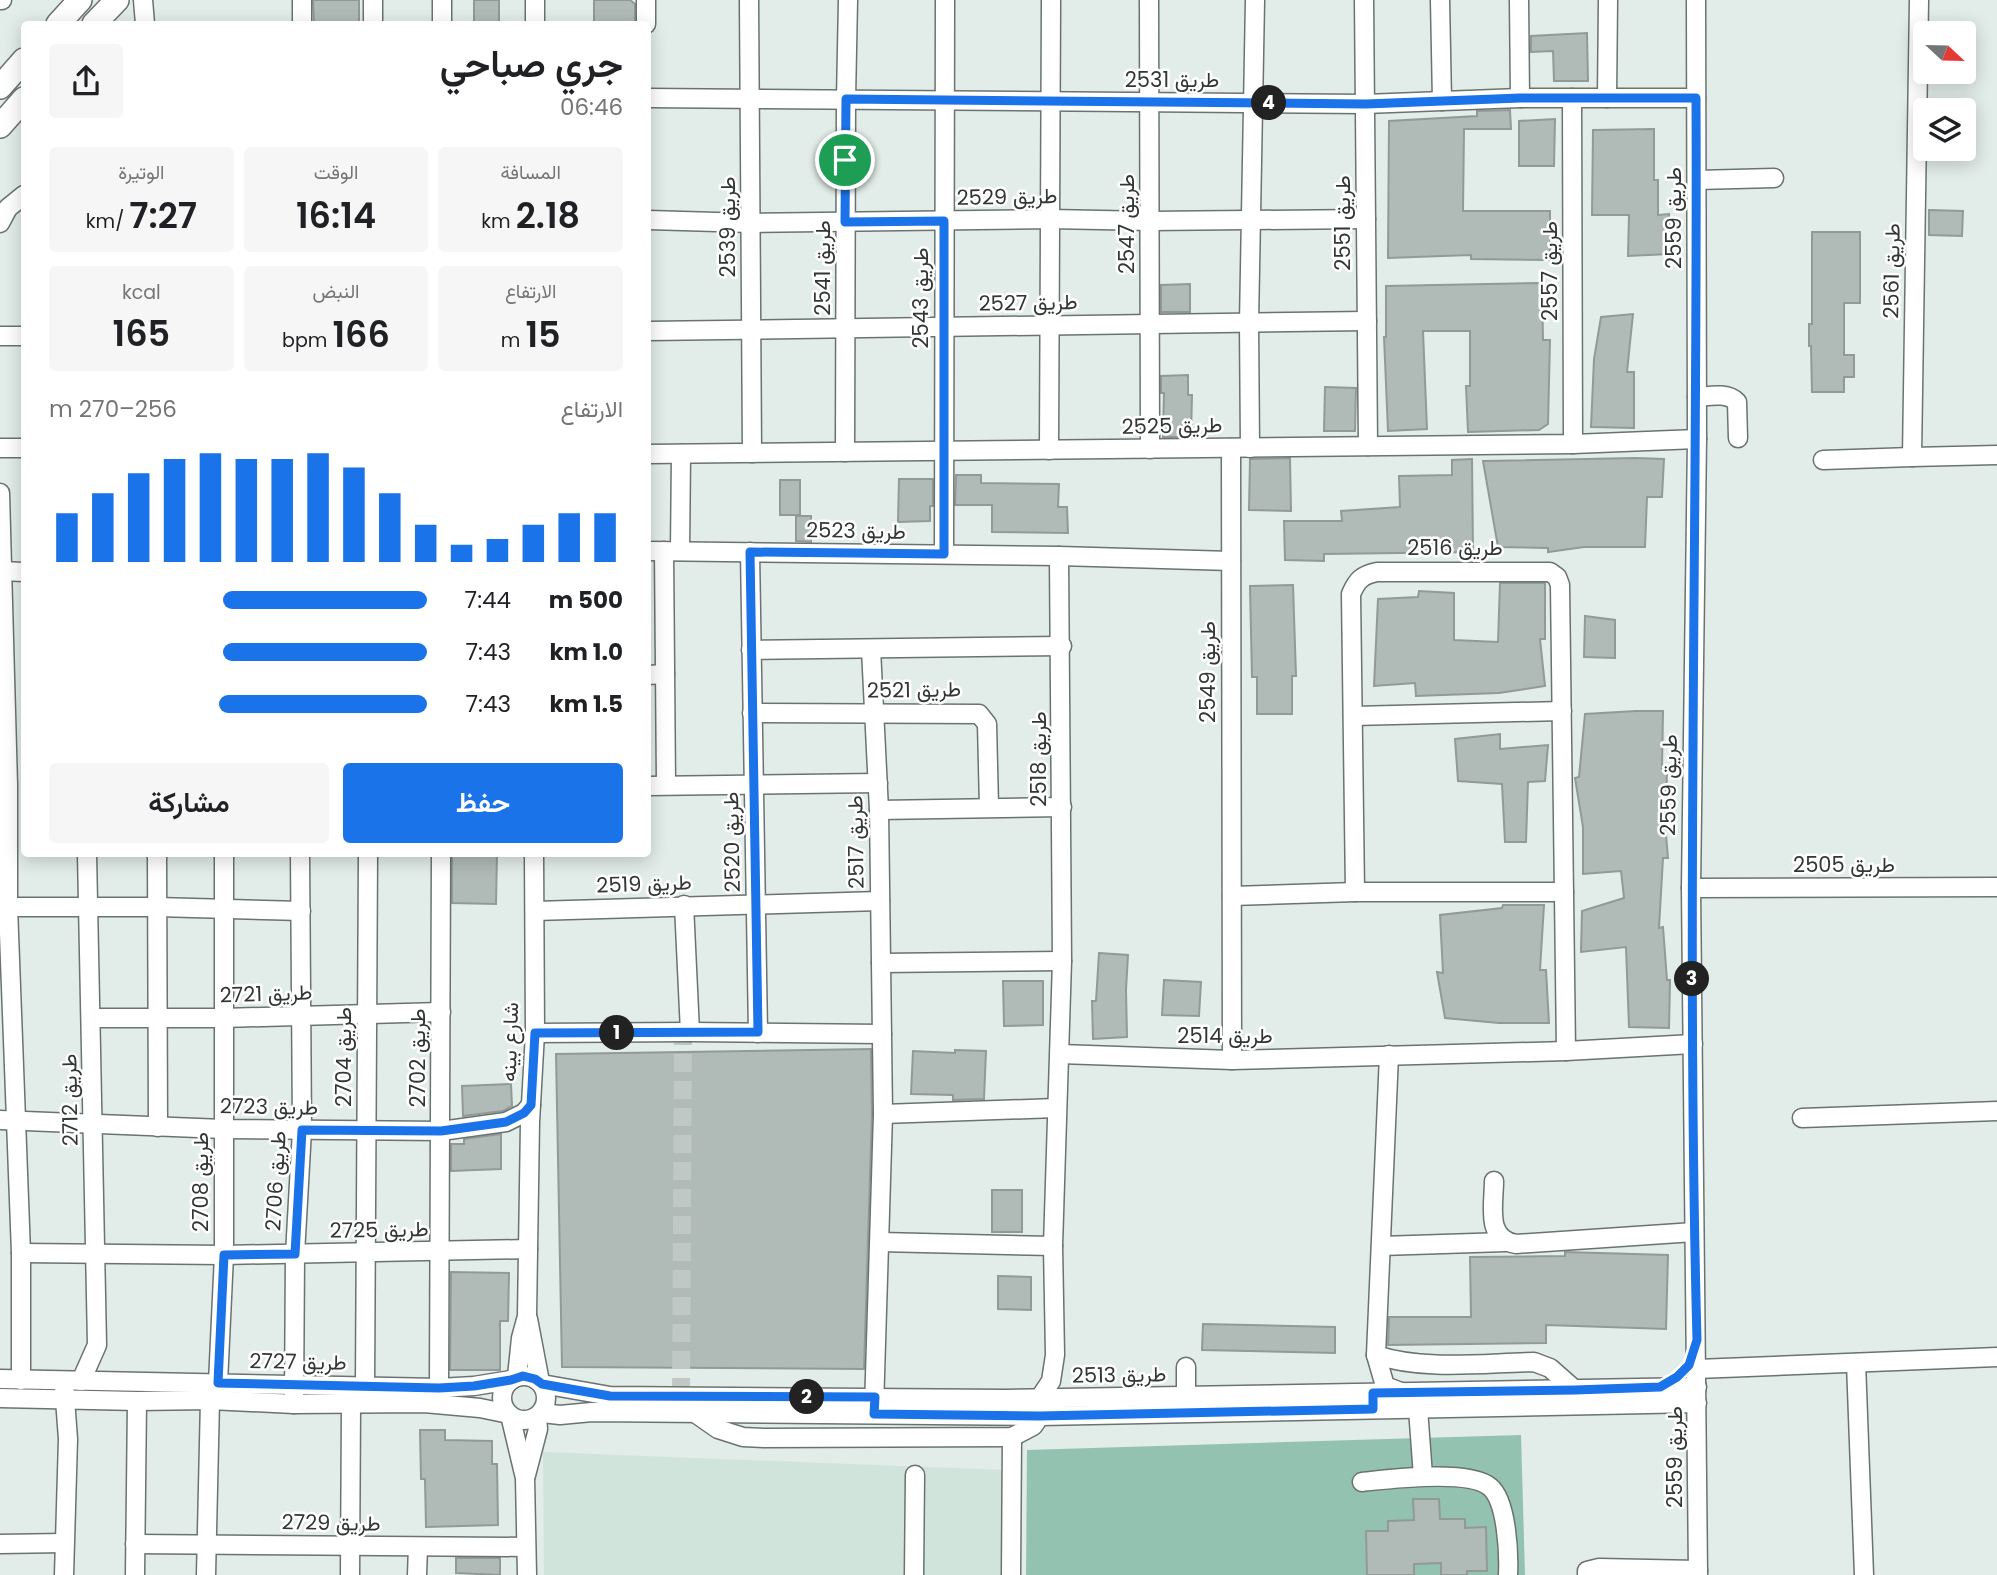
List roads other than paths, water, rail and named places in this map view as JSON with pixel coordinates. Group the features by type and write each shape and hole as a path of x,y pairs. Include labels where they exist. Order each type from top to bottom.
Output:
{"main road":[{"path":"61,21 80,0"},
{"path":"97,21 117,0"},
{"path":"0,87 21,63"},
{"path":"0,126 21,103"}],"street":[{"path":"143,0 145,21"},
{"path":"302,0 302,21"},
{"path":"373,0 373,21"},
{"path":"442,0 442,21"},
{"path":"535,0 535,21"},
{"path":"646,0 646,21"},
{"name":"طريق 2539","path":"749,0 752,453"},
{"name":"طريق 2541","path":"845,452 848,0"},
{"name":"طريق 2543","path":"944,554 945,0"},
{"path":"1049,450 1051,0"},
{"name":"طريق 2547","path":"1149,0 1150,449"},
{"path":"1250,447 1249,323 1255,0"},
{"name":"طريق 2551","path":"1364,0 1368,446"},
{"path":"1440,0 1442,101"},
{"path":"1519,0 1520,98"},
{"path":"1607,98 1608,0"},
{"name":"طريق 2559","path":"1587,1575 1587,1571 1599,1568 1698,1572 1691,888 1697,439 1696,0"},
{"name":"طريق 2561","path":"1912,457 1919,0"},
{"name":"طريق 2531","path":"651,98 1366,104 1520,98 1696,98"},
{"name":"طريق 2557","path":"1573,98 1573,444"},
{"path":"1697,180 1774,178"},
{"path":"0,223 8,208 21,197"},
{"name":"طريق 2529","path":"651,220 751,223 1366,219"},
{"name":"طريق 2527","path":"651,331 1367,321"},
{"path":"0,336 21,336"},
{"path":"1697,397 1724,395 1733,398 1737,402 1738,438"},
{"name":"طريق 2525","path":"651,454 1573,444 1697,439"},
{"path":"0,447 21,448"},
{"name":"طريق 2549","path":"1231,448 1232,1060"},
{"path":"667,785 656,674 664,551 681,454"},
{"path":"1823,460 1997,455"},
{"path":"0,493 11,785 5,933 8,1121 21,1253 21,1380"},
{"name":"طريق 2523","path":"664,551 1231,561"},
{"name":"طريق 2520","path":"750,552 758,1032"},
{"name":"طريق 2518","path":"1039,1407 1051,1381 1054,1364 1053,1246 1062,961 1062,646 1059,556"},
{"path":"1,571 21,572"},
{"name":"طريق 2516","path":"1355,892 1351,594 1356,582 1365,574 1377,572 1550,572 1557,577 1560,585 1566,1051"},
{"path":"751,650 1062,646"},
{"name":"طريق 2517","path":"871,649 879,810 883,1114 874,1406"},
{"path":"1353,716 1562,711"},
{"name":"طريق 2521","path":"752,713 979,713 987,724 989,807"},
{"path":"651,786 878,783"},
{"path":"879,810 1062,807"},
{"name":"طريق 2712","path":"64,1575 70,1386 97,1345 87,857"},
{"path":"157,857 158,1128"},
{"name":"طريق 2708","path":"218,1383 224,1255 224,857"},
{"name":"طريق 2706","path":"294,1404 295,1254 302,1130 300,857"},
{"name":"طريق 2704","path":"365,1386 368,857"},
{"name":"طريق 2702","path":"439,1388 441,857"},
{"name":"شارع بينه","path":"514,1379 527,1316 535,1033 534,857"},
{"name":"طريق 2505","path":"1691,888 1997,887"},
{"path":"1232,896 1355,892 1564,892"},
{"name":"طريق 2519","path":"535,911 880,901"},
{"path":"684,905 690,1032"},
{"path":"8,907 301,911"},
{"path":"881,963 1062,961"},
{"name":"طريق 2721","path":"92,1018 223,1018 441,1012"},
{"path":"535,1033 882,1034"},
{"name":"طريق 2514","path":"1060,1054 1232,1060 1566,1051 1693,1044"},
{"path":"1389,1055 1376,1355 1385,1386 1401,1392"},
{"name":"طريق 2723","path":"8,1121 158,1128 441,1131 506,1122 524,1113 531,1105"},
{"path":"883,1114 1056,1108"},
{"path":"1802,1118 1997,1111"},
{"path":"1494,1181 1494,1226 1500,1238 1506,1242"},
{"path":"1381,1246 1506,1242 1516,1244 1694,1232"},
{"path":"880,1242 1053,1246"},
{"name":"طريق 2725","path":"21,1253 224,1255 528,1249"},
{"name":"شارع بينه","path":"527,1316 541,1383"},
{"path":"1697,1340 1689,1365 1660,1395 1690,1417 1698,1431"},
{"path":"97,1345 106,1364 120,1381"},
{"path":"1376,1355 1414,1363 1534,1362 1550,1368 1575,1390"},
{"path":"1348,1393 1366,1378 1376,1355"},
{"name":"طريق 2513","path":"1039,1407 1186,1397 1348,1393 1373,1401 1418,1409 1660,1395 1697,1386 1856,1363 1997,1357"},
{"path":"1856,1363 1864,1575"},
{"path":"1186,1367 1186,1397"},
{"path":"524,1478 540,1415 547,1399 541,1383 530,1377 514,1379 506,1385 502,1397 524,1478 527,1575"},
{"name":"طريق 2727","path":"0,1379 70,1386 94,1399 294,1404 454,1404 509,1415"},
{"name":"طريق 2727","path":"0,1398 120,1381 439,1388 474,1386 514,1379"},
{"name":"طريق 2513","path":"541,1383 610,1396 874,1406 1039,1407 1373,1401 1401,1392 1575,1390 1660,1395"},
{"name":"طريق 2712","path":"68,1439 77,1416 94,1399"},
{"path":"206,1575 210,1400"},
{"path":"135,1575 137,1401"},
{"path":"350,1575 351,1404"},
{"name":"طريق 2513","path":"540,1415 592,1412 695,1413 874,1406"},
{"path":"695,1413 718,1429 743,1437 1012,1437 1033,1426 1039,1407"},
{"path":"1418,1409 1423,1476"},
{"path":"509,1415 526,1421 540,1415"},
{"path":"1011,1575 1012,1437"},
{"path":"914,1575 915,1475"},
{"path":"1362,1482 1423,1476 1469,1479 1489,1485 1499,1498 1509,1555 1508,1575"},
{"path":"0,1544 64,1543"},
{"name":"طريق 2729","path":"135,1544 526,1547"},
{"path":"417,1575 418,1547"}],"tunnel":[{"path":"681,1396 683,1032"}]}
